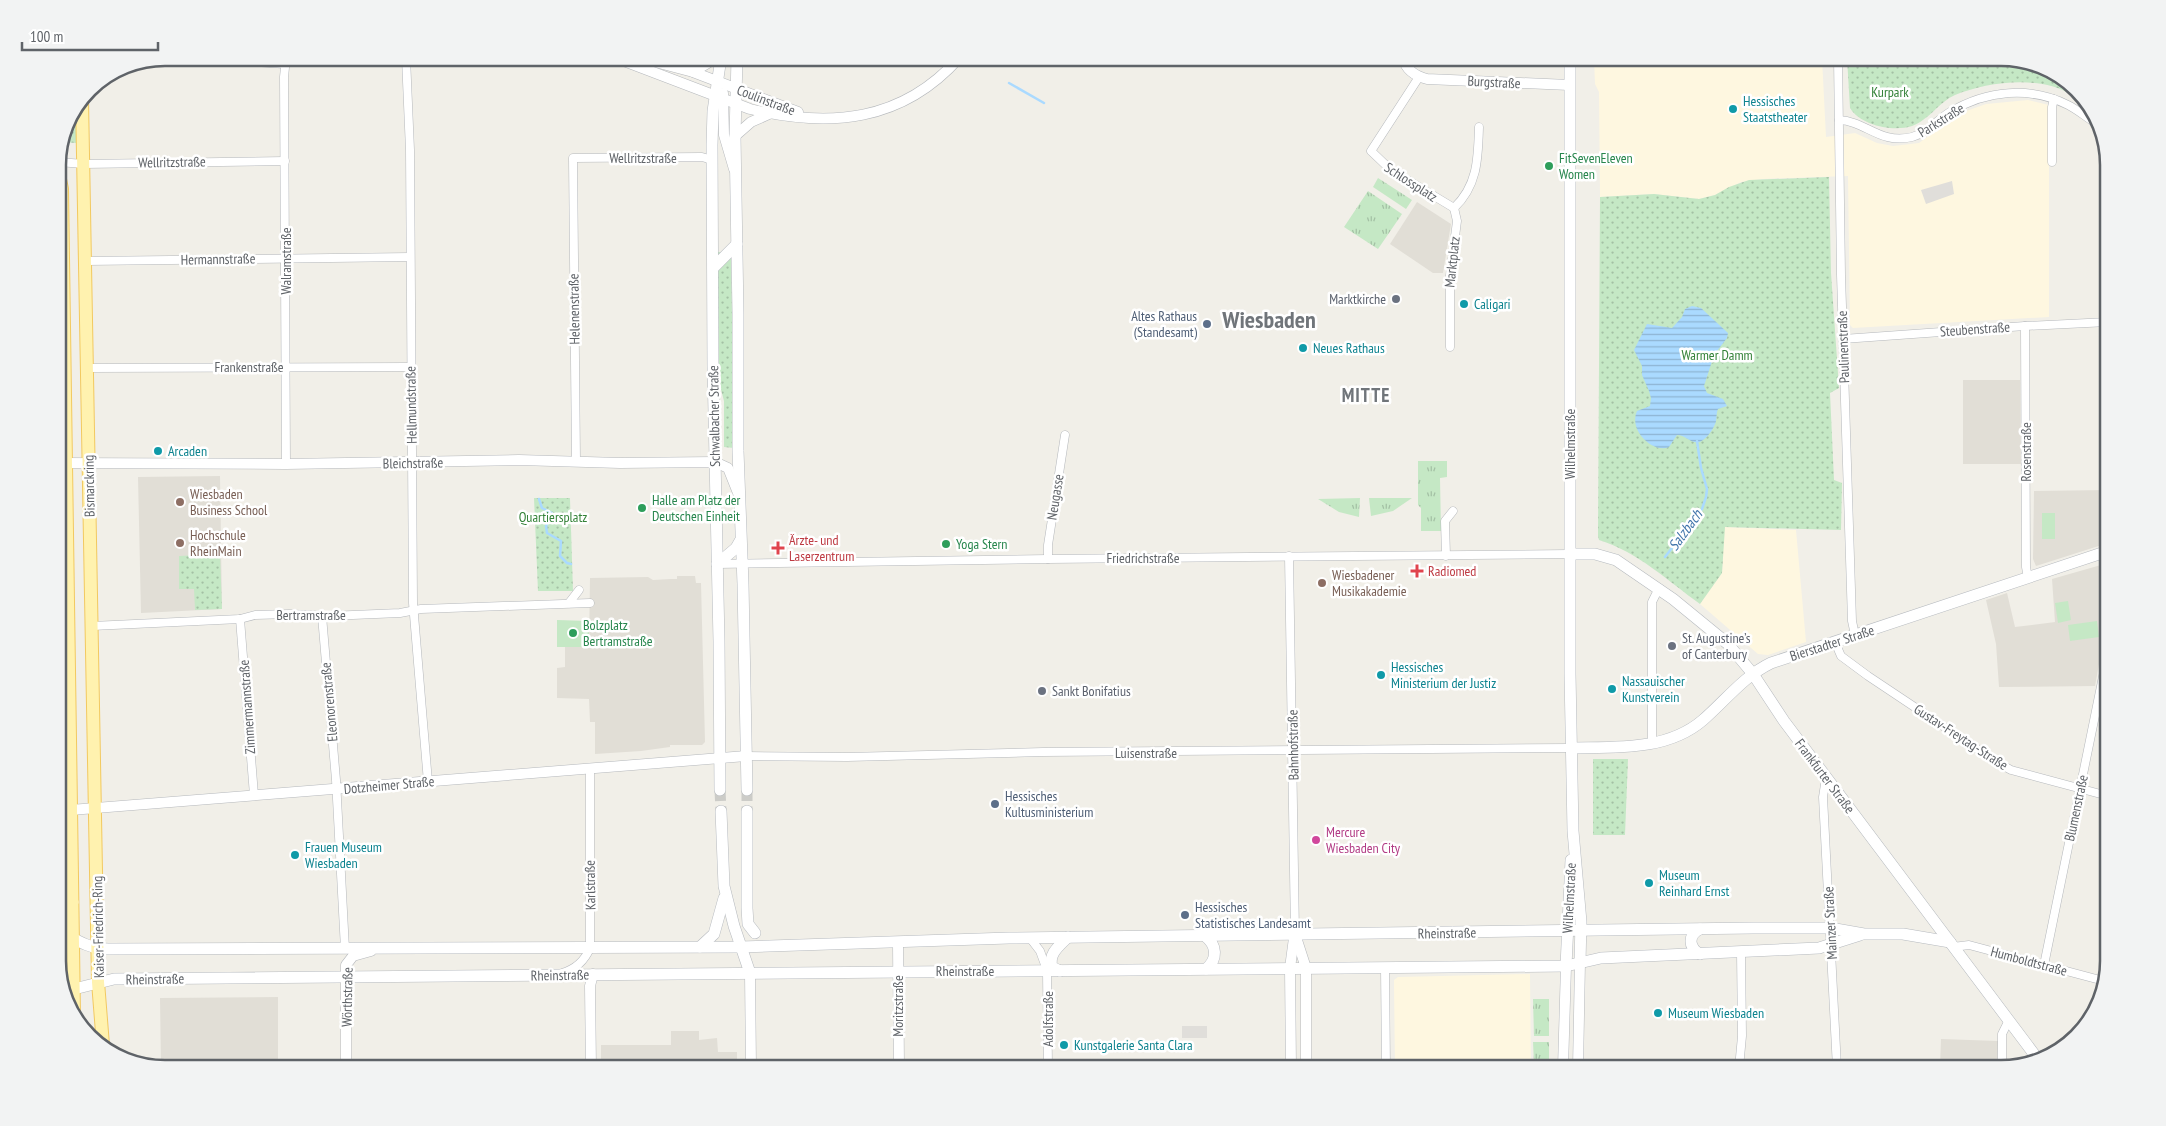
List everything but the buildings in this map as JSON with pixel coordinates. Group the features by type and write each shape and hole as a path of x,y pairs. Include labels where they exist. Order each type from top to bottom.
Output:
{"main road":[{"name":"Schwalbacher Straße","path":"720,66 717,81 719,98 712,160 712,268 720,790"},
{"name":"Schwalbacher Straße","path":"737,66 735,173 739,497 747,790"},
{"name":"Wilhelmstraße","path":"1570,66 1569,554 1571,748 1573,831 1580,897 1580,962"},
{"name":"Bismarckring","path":"82,111 95,808"},
{"path":"712,268 737,244"},
{"path":"717,564 736,548 740,541"},
{"name":"Frankfurter Straße","path":"1569,554 1595,554 1616,560 1658,588 1728,644 1753,674 1784,721 1826,778 2034,1053"},
{"name":"Bierstadter Straße","path":"1571,748 1632,747 1652,744 1676,736 1697,725 1753,674 1770,663 2100,554"},
{"name":"Bismarckring","path":"66,617 71,810"},
{"name":"Kaiser-Friedrich-Ring","path":"95,808 98,982 102,1037"},
{"name":"Kaiser-Friedrich-Ring","path":"70,987 76,945 72,902 71,810"},
{"path":"721,811 725,894 740,947 750,973"},
{"path":"747,811 747,914 750,927 755,933"},
{"name":"Wilhelmstraße","path":"1566,966 1573,831"},
{"path":"700,947 717,929 725,894"},
{"path":"66,913 72,902"},
{"path":"731,916 755,933 778,945"},
{"path":"1903,934 1938,926"},
{"name":"Rheinstraße","path":"66,937 76,945 98,949 379,949 740,947 1068,937 1700,929 1830,928 1864,934 1903,934"},
{"path":"1700,929 1692,935 1690,942 1692,948 1700,954"},
{"name":"Rheinstraße","path":"71,990 114,979 1566,966 1602,958 1818,948 1864,934"},
{"path":"1903,934 1952,944"},
{"path":"1205,936 1212,942 1215,952 1213,960 1206,969"},
{"path":"1060,970 1052,967 1052,958 1054,952 1068,937"}],"street":[{"name":"Walramstraße","path":"286,66 286,464"},
{"name":"Hellmundstraße","path":"406,66 409,111 413,610 428,782"},
{"name":"Coulinstraße","path":"637,66 736,104 770,113 816,118 853,117 894,105 933,83 951,66"},
{"name":"Coulinstraße","path":"671,66 694,72 816,118"},
{"path":"694,72 703,66"},
{"path":"1407,66 1409,70 1419,77"},
{"name":"Paulinenstraße","path":"1838,66 1843,339 1852,621 1855,635"},
{"name":"Burgstraße","path":"1419,77 1570,85"},
{"name":"Schlossplatz","path":"1419,77 1370,152 1391,170 1454,208"},
{"name":"Parkstraße","path":"1839,120 1850,121 1884,137 1898,139 1913,137 1967,103 1990,96 2017,92 2054,99 2070,106 2087,118"},
{"path":"719,98 724,135 735,173"},
{"path":"2052,162 2052,108 2054,99"},
{"path":"735,136 756,119 770,113"},
{"path":"1454,208 1474,179 1478,164 1479,127"},
{"name":"Wellritzstraße","path":"573,158 702,157 712,160"},
{"name":"Helenenstraße","path":"573,158 576,461"},
{"name":"Wellritzstraße","path":"66,163 84,164 285,160"},
{"name":"Marktplatz","path":"1450,347 1450,276 1457,221 1454,208"},
{"name":"Hermannstraße","path":"86,261 410,257"},
{"name":"Steubenstraße","path":"1843,339 2100,322"},
{"name":"Rosenstraße","path":"2025,326 2026,558 2028,578"},
{"name":"Frankenstraße","path":"88,368 410,367"},
{"name":"Neugasse","path":"1048,558 1048,545 1064,435"},
{"name":"Bleichstraße","path":"66,463 174,465 576,461 620,463 715,462"},
{"path":"715,462 728,468 739,497"},
{"path":"1446,556 1445,521 1453,511"},
{"name":"Friedrichstraße","path":"717,564 1048,558 1569,554"},
{"name":"Bahnhofstraße","path":"1289,556 1295,934 1290,968 1291,1060"},
{"path":"1652,744 1652,602 1658,588"},
{"path":"569,604 579,590"},
{"name":"Bertramstraße","path":"92,626 240,619 255,615 289,614 322,616 400,613 413,610 590,603"},
{"name":"Eleonorenstraße","path":"322,616 336,789"},
{"name":"Zimmermannstraße","path":"240,619 254,795"},
{"name":"Gustav-Freytag-Straße","path":"1835,642 1841,656 1868,676 2006,767 2100,794"},
{"name":"Blumenstraße","path":"2044,964 2100,691"},
{"name":"Luisenstraße","path":"720,757 1571,748"},
{"name":"Dotzheimer Straße","path":"66,811 720,757"},
{"name":"Karlstraße","path":"590,769 590,948"},
{"name":"Mainzer Straße","path":"1826,778 1823,797 1837,1060"},
{"name":"Wörthstraße","path":"336,789 345,949"},
{"name":"Bahnhofstraße","path":"1295,934 1306,968 1306,1060"},
{"path":"1030,938 1040,951 1047,970"},
{"name":"Moritzstraße","path":"898,943 899,1060"},
{"name":"Humboldtstraße","path":"1952,944 1969,946 2044,964 2098,979"},
{"path":"549,975 564,973 575,968 581,963 590,948"},
{"name":"Wörthstraße","path":"346,1060 346,965 350,957 379,949"},
{"path":"1740,1060 1742,1036 1741,952"},
{"path":"1578,1060 1580,962"},
{"path":"1563,1060 1566,966"},
{"path":"1385,967 1386,1060"},
{"name":"Adolfstraße","path":"1047,970 1048,1060"},
{"path":"750,973 751,1060"},
{"path":"591,1060 590,986 593,974"},
{"path":"2002,1060 2002,1034 2009,1020"}],"shaded area":[{"path":"1594,66 1822,66 1826,137 1855,133 1877,143 1893,146 1919,143 1958,114 1986,104 2028,100 2049,105 2049,317 1853,328 1850,325 1848,176 1762,179 1741,182 1715,195 1699,199 1654,194 1600,197 1599,92 1595,84"},
{"path":"1952,181 1954,194 1926,204 1921,190"},
{"path":"1417,202 1451,224 1443,273 1433,273 1390,244"},
{"path":"1963,380 2020,380 2021,464 1963,464"},
{"name":"Hochschule RheinMain","path":"220,476 222,609 141,613 138,477"},
{"path":"2100,490 2100,546 2036,566 2033,559 2034,491"},
{"path":"1724,527 1796,530 1806,642 1768,655 1758,654 1700,604 1722,573"},
{"path":"2100,565 2100,659 2095,686 1999,687 1996,644 1986,600 2007,593 2015,627 2055,622 2052,579"},
{"path":"677,576 695,576 696,583 701,583 705,742 702,745 670,745 670,747 641,751 595,754 595,722 590,722 589,699 557,698 557,668 565,667 565,647 589,646 590,578 648,577 653,580 677,579"},
{"path":"1530,974 1531,1060 1395,1060 1394,980 1398,977"},
{"path":"278,997 278,1060 161,1060 160,998"},
{"path":"1182,1026 1207,1026 1207,1038 1182,1038"},
{"path":"671,1031 699,1031 699,1040 717,1038 718,1052 737,1052 737,1060 601,1060 601,1045 671,1045"},
{"path":"1941,1039 1998,1041 1997,1060 1940,1060"}],"green space":[{"name":"Kurpark","path":"1847,66 2013,67 2044,76 2068,93 2043,84 2013,82 1982,87 1968,90 1949,98 1924,120 1905,128 1878,126 1862,119 1850,108"},
{"path":"76,124 76,143 69,143"},
{"name":"Warmer Damm","path":"1829,177 1831,273 1839,388 1830,393 1834,480 1842,483 1841,530 1725,527 1722,573 1700,604 1640,559 1599,540 1598,536 1600,197 1654,194 1699,199 1715,195 1729,187 1749,180"},
{"path":"1378,178 1412,200 1406,209 1373,187"},
{"path":"1368,191 1402,214 1378,249 1344,227"},
{"path":"718,252 731,252 734,448 724,447 724,401 718,378"},
{"path":"1418,461 1447,461 1447,477 1440,478 1441,531 1421,531 1421,508 1418,505"},
{"name":"Quartiersplatz","path":"534,498 570,498 573,591 538,591"},
{"path":"1360,498 1359,517 1339,512 1318,499"},
{"path":"1369,498 1412,498 1393,511 1371,516"},
{"path":"2042,513 2055,513 2055,539 2042,539"},
{"path":"220,554 222,609 195,610 194,589 179,589 179,556"},
{"path":"2068,601 2071,620 2058,623 2055,603"},
{"name":"Bolzplatz Bertramstraße","path":"557,620 589,621 589,647 557,647"},
{"path":"2097,621 2099,637 2070,641 2068,625"},
{"path":"1593,759 1628,759 1625,835 1593,835"},
{"path":"1533,999 1549,999 1549,1036 1534,1036"},
{"path":"1533,1042 1549,1042 1549,1060 1534,1060"}],"water":[{"path":"1692,306 1701,308 1728,333 1727,338 1714,355 1704,386 1707,393 1723,399 1727,406 1718,409 1714,427 1702,441 1695,442 1677,435 1669,447 1656,447 1644,439 1636,426 1637,411 1650,406 1651,398 1642,375 1642,366 1634,350 1647,324 1672,328 1682,317 1685,309"}],"waterway":[{"path":"1009,83 1044,103"},
{"name":"Salzbach","path":"1665,557 1702,509 1706,497 1707,489 1701,468 1697,441"},
{"path":"539,499 542,508 552,513 546,526 547,533 561,541 560,556 567,563 571,564"}],"tunnel":[{"path":"720,790 721,811"},
{"path":"747,790 747,811"}],"place":[{"name":"Hessisches Staatstheater","path":"1733,109"},
{"name":"FitSevenEleven Women","path":"1549,166"},
{"name":"Marktkirche","path":"1396,299"},
{"name":"Caligari","path":"1464,304"},
{"name":"Altes Rathaus (Standesamt)","path":"1207,324"},
{"name":"Neues Rathaus","path":"1303,348"},
{"name":"Arcaden","path":"158,451"},
{"name":"Wiesbaden Business School","path":"180,502"},
{"name":"Halle am Platz der Deutschen Einheit","path":"642,508"},
{"name":"Hochschule RheinMain","path":"180,543"},
{"name":"Yoga Stern","path":"946,544"},
{"name":"Ärzte- und Laserzentrum","path":"778,548"},
{"name":"Radiomed","path":"1417,571"},
{"name":"Wiesbadener Musikakademie","path":"1322,583"},
{"name":"Bolzplatz Bertramstraße","path":"573,633"},
{"name":"St. Augustine’s of Canterbury","path":"1672,646"},
{"name":"Hessisches Ministerium der Justiz","path":"1381,675"},
{"name":"Nassauischer Kunstverein","path":"1612,689"},
{"name":"Sankt Bonifatius","path":"1042,691"},
{"name":"Hessisches Kultusministerium","path":"995,804"},
{"name":"Mercure Wiesbaden City","path":"1316,840"},
{"name":"Frauen Museum Wiesbaden","path":"295,855"},
{"name":"Museum Reinhard Ernst","path":"1649,883"},
{"name":"Hessisches Statistisches Landesamt","path":"1185,915"},
{"name":"Museum Wiesbaden","path":"1658,1013"},
{"name":"Kunstgalerie Santa Clara","path":"1064,1045"}],"district":[{"name":"Wiesbaden","path":"1269,319"},
{"name":"MITTE","path":"1366,395"}]}
